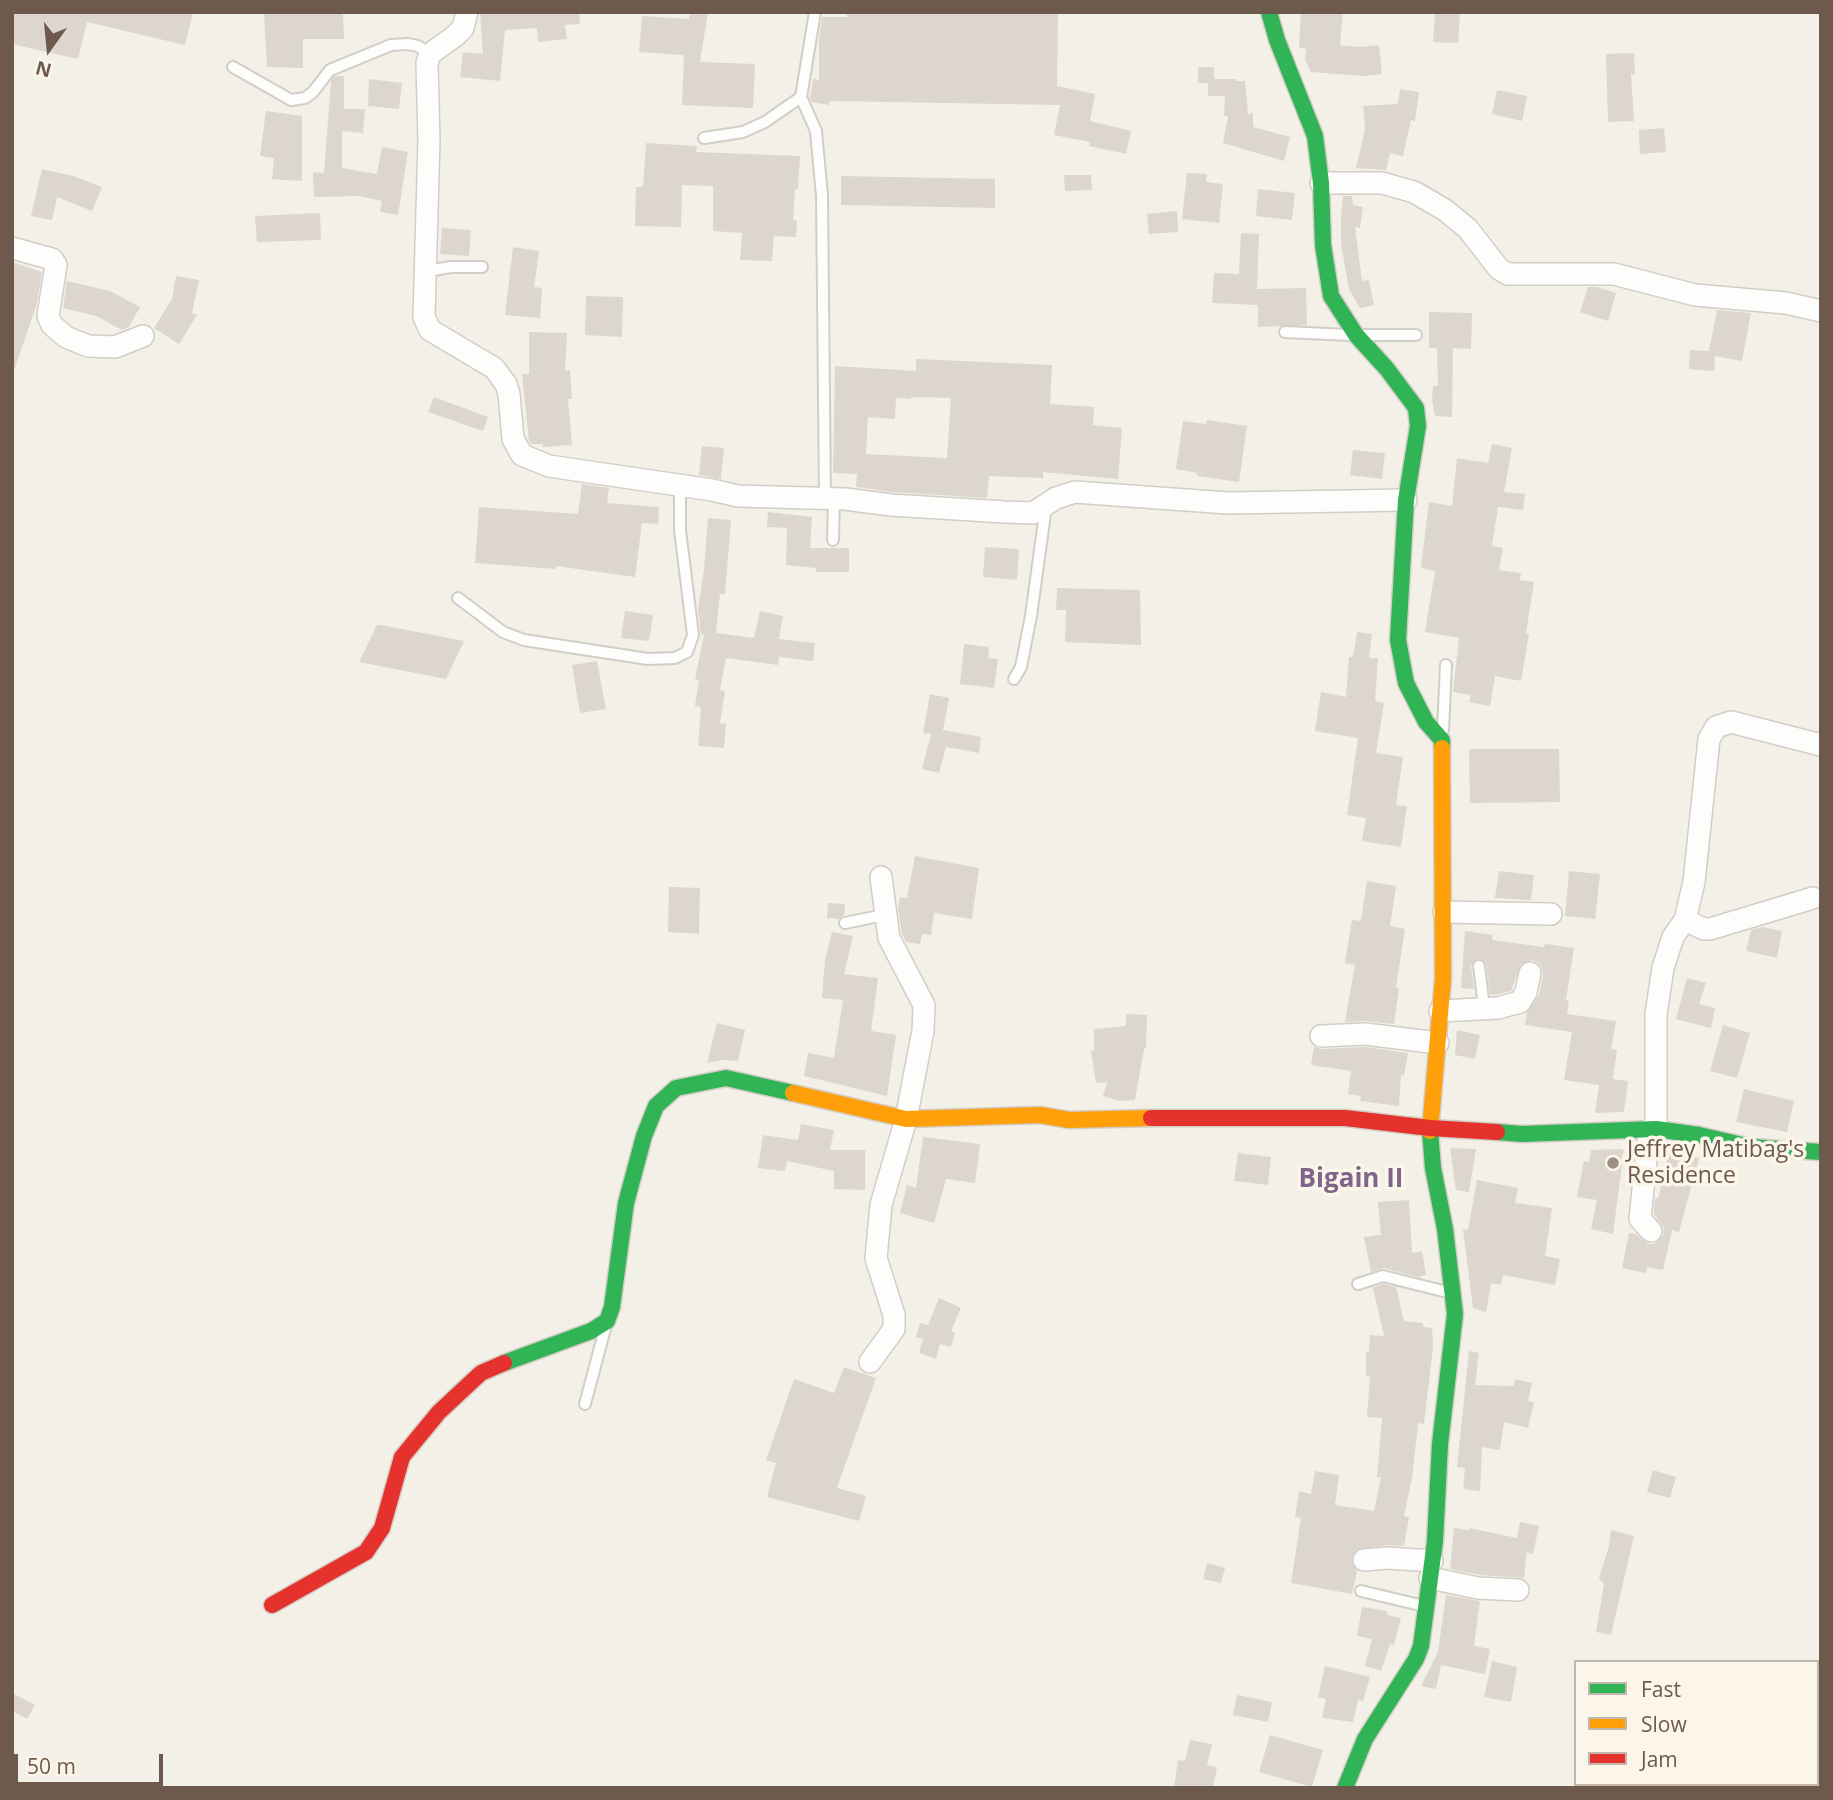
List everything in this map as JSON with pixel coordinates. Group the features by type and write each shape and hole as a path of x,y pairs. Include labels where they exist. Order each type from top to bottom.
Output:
{"street":[{"path":"467,12 463,28 430,54 428,63 427,271 424,317 430,330 494,368 506,384 513,439 522,455 549,466 738,496 830,499 1005,512 1034,513 1056,498 1075,492 1228,503 1406,500"},
{"path":"1269,12 1277,40 1315,135 1321,183 1323,244 1332,296 1356,335 1387,369 1416,408 1418,426 1406,500 1398,640 1406,683 1426,722 1442,740 1443,979 1430,1128 1433,1168 1445,1229 1455,1314 1440,1444 1431,1570 1421,1646 1416,1659 1366,1739 1345,1788"},
{"path":"1321,183 1382,183 1414,192 1445,210 1468,229 1499,269 1508,274 1614,274 1695,295 1786,303 1821,311"},
{"path":"12,248 52,259 56,265 48,317 52,325 66,337 88,346 115,347 143,336"},
{"path":"1651,1231 1640,1219 1652,1129 1656,1014 1663,968 1673,937 1685,920 1694,882 1709,739 1716,727 1731,722 1821,745"},
{"path":"870,1362 894,1329 894,1315 876,1258 881,1205 905,1119 923,1031 924,1005 889,938 881,877"},
{"path":"1685,920 1710,929 1812,898"},
{"path":"1444,912 1551,914"},
{"path":"1440,1011 1498,1008 1520,1002 1526,992 1530,973"},
{"path":"1321,1036 1365,1034 1438,1043"},
{"path":"272,1605 366,1552 382,1528 402,1457 439,1412 481,1373 591,1331 607,1321 612,1307 626,1203 644,1136 656,1106 676,1088 726,1078 905,1119 1040,1115 1069,1119 1345,1118 1430,1128 1522,1134 1652,1129 1699,1135 1751,1147 1821,1152"},
{"path":"1364,1560 1388,1558 1431,1570 1478,1588 1518,1590"}],"lane":[{"path":"815,12 801,97 816,131 822,196 833,540"},
{"path":"233,66 291,100 305,98 313,92 330,69 391,45 418,46 430,54"},
{"path":"704,138 743,132 765,122 801,97"},
{"path":"427,271 451,267 482,267"},
{"path":"1285,332 1416,335"},
{"path":"458,598 503,632 524,640 648,659 675,658 687,652 693,635 680,530 680,486"},
{"path":"1014,679 1021,667 1031,616 1046,506"},
{"path":"1442,740 1446,665"},
{"path":"845,923 884,915"},
{"path":"1479,966 1484,1007"},
{"path":"1358,1284 1382,1276 1453,1294"},
{"path":"585,1404 607,1321"},
{"path":"1361,1591 1426,1607"}],"building":[{"path":"12,12 193,12 185,45 87,22 78,59 12,44"},
{"path":"264,12 343,12 344,39 303,39 303,68 267,67"},
{"path":"480,12 579,12 580,24 565,25 567,39 538,42 537,28 505,30 500,81 460,77 463,52 483,54"},
{"path":"690,12 708,12 700,62 755,64 753,108 682,105 684,55 639,52 642,16 689,19"},
{"path":"847,12 1058,12 1057,86 1095,94 1090,121 1131,131 1126,154 1089,146 1090,142 1054,135 1060,105 830,101 829,105 812,102 810,98 813,79 819,80 822,17 847,17"},
{"path":"1301,12 1343,12 1340,45 1379,45 1382,74 1363,76 1311,72 1305,60 1306,49 1300,48 1299,44"},
{"path":"1435,12 1460,12 1458,43 1433,42"},
{"path":"1634,53 1635,74 1631,74 1634,121 1608,122 1606,54"},
{"path":"1198,67 1214,67 1214,79 1245,81 1248,114 1253,113 1253,127 1290,137 1284,161 1223,143 1228,116 1224,116 1225,96 1208,96 1208,83 1198,83"},
{"path":"335,76 344,76 344,109 365,109 363,133 342,131 342,168 377,174 382,147 408,152 398,215 380,212 382,201 359,196 314,197 313,172 324,173 331,81"},
{"path":"369,79 402,83 399,109 368,106"},
{"path":"1400,89 1419,92 1415,121 1411,120 1403,156 1390,153 1386,170 1356,168 1365,129 1363,106 1398,104"},
{"path":"1497,90 1527,96 1522,121 1492,114"},
{"path":"266,111 302,116 302,181 272,179 274,158 260,156"},
{"path":"1664,128 1666,152 1640,154 1639,130"},
{"path":"646,143 697,146 696,152 800,156 793,220 797,221 796,237 774,236 772,261 740,260 742,233 713,231 713,186 682,185 681,227 635,226 636,187 643,187"},
{"path":"42,169 73,176 102,187 92,211 57,197 52,220 31,216"},
{"path":"1187,173 1207,174 1206,182 1223,184 1219,223 1182,219"},
{"path":"1064,175 1091,175 1092,190 1065,191"},
{"path":"841,176 995,179 995,208 841,205"},
{"path":"1258,189 1295,193 1292,220 1256,216"},
{"path":"1343,196 1352,196 1353,205 1363,207 1360,228 1355,227 1362,281 1369,280 1374,305 1360,308 1349,289 1341,243"},
{"path":"1177,211 1178,232 1149,234 1147,214"},
{"path":"320,213 321,240 257,242 255,216"},
{"path":"442,228 471,230 469,256 440,254"},
{"path":"1241,233 1259,234 1257,289 1306,288 1307,325 1258,327 1258,305 1212,303 1214,273 1239,274"},
{"path":"513,247 539,251 534,287 542,288 540,318 505,315"},
{"path":"12,262 42,272 37,303 15,368 12,367"},
{"path":"176,276 199,280 192,313 197,315 179,344 154,328 172,299"},
{"path":"67,281 110,291 140,307 129,327 122,330 96,316 63,308"},
{"path":"1588,287 1616,293 1608,321 1580,312"},
{"path":"586,296 623,297 622,337 585,335"},
{"path":"1717,310 1751,313 1742,361 1715,356 1714,371 1689,369 1690,350 1709,351"},
{"path":"1429,312 1472,313 1471,349 1453,348 1452,417 1435,416 1432,400 1433,386 1438,386 1437,348 1429,348"},
{"path":"529,332 567,333 565,371 570,370 572,399 568,399 572,445 543,447 543,444 531,444 529,441 522,374 529,374"},
{"path":"916,359 1052,365 1050,404 1094,407 1093,425 1122,428 1118,479 1043,472 1043,478 989,476 987,498 856,487 857,474 833,473 835,366 916,371","holes":["896,398 951,398 947,458 866,454 868,417 895,419"]},
{"path":"434,397 488,417 483,431 428,412"},
{"path":"1207,420 1247,426 1239,482 1197,476 1197,473 1176,469 1183,421 1206,424"},
{"path":"1492,444 1512,448 1504,492 1525,494 1523,510 1498,507 1492,546 1503,548 1499,570 1521,573 1520,580 1534,582 1521,681 1495,676 1490,706 1469,702 1471,695 1453,692 1459,638 1425,632 1435,571 1421,568 1429,502 1452,506 1457,458 1488,463"},
{"path":"702,446 724,448 721,479 699,475"},
{"path":"1353,450 1385,453 1382,479 1350,475"},
{"path":"582,484 609,488 607,503 659,507 658,524 642,523 635,577 556,566 556,569 475,563 479,507 578,514"},
{"path":"768,512 812,517 810,548 849,548 849,572 816,572 816,568 786,565 787,528 767,527"},
{"path":"708,518 731,520 725,594 720,594 716,633 754,638 760,611 783,616 779,639 815,643 813,661 779,657 778,665 726,658 720,690 725,691 720,723 726,724 724,748 698,746 701,707 695,706 699,680 695,679 704,635 701,634 698,610"},
{"path":"985,547 1019,549 1017,580 983,577"},
{"path":"1057,588 1140,590 1141,645 1065,642 1066,610 1056,610"},
{"path":"625,611 653,615 649,641 621,638"},
{"path":"377,625 464,641 446,679 359,662"},
{"path":"1357,632 1372,634 1369,658 1378,658 1375,701 1384,703 1376,753 1403,757 1396,805 1407,806 1401,847 1362,841 1366,818 1347,815 1358,738 1315,731 1321,692 1346,697 1349,657 1353,657"},
{"path":"964,644 989,647 988,658 998,659 994,688 960,684"},
{"path":"597,661 606,709 580,713 572,665"},
{"path":"930,694 949,698 943,730 981,737 979,753 946,747 939,773 922,769 931,734 923,733"},
{"path":"1469,749 1559,749 1560,802 1470,803"},
{"path":"915,856 979,868 972,919 934,913 931,935 922,934 920,944 906,942 898,908 900,897 907,898"},
{"path":"1499,871 1534,875 1531,900 1495,898"},
{"path":"1569,871 1600,874 1595,919 1565,916"},
{"path":"1367,881 1396,886 1390,926 1405,929 1396,987 1399,988 1394,1024 1345,1022 1355,965 1345,963 1352,920 1361,921"},
{"path":"669,887 700,888 699,934 668,932"},
{"path":"828,903 845,904 844,915 839,919 827,918"},
{"path":"1763,927 1782,931 1777,958 1746,951 1751,930"},
{"path":"1465,931 1493,935 1492,940 1574,948 1566,1000 1569,1001 1567,1014 1616,1021 1611,1049 1617,1050 1613,1079 1628,1081 1624,1112 1595,1113 1599,1085 1564,1080 1572,1032 1525,1025 1527,1012 1539,995 1543,976 1538,963 1532,960 1521,964 1511,991 1494,995 1490,994 1486,962 1477,958 1471,966 1474,989 1461,988"},
{"path":"832,932 853,936 844,974 878,978 871,1031 896,1035 887,1096 804,1076 808,1053 834,1058 843,1000 822,998 825,960"},
{"path":"1687,978 1706,983 1699,1004 1715,1008 1711,1028 1676,1019"},
{"path":"1126,1014 1147,1015 1146,1048 1135,1100 1120,1101 1103,1096 1107,1082 1096,1083 1091,1051 1094,1051 1094,1029 1126,1026"},
{"path":"717,1023 745,1030 738,1061 707,1063"},
{"path":"1723,1025 1750,1033 1737,1078 1710,1071"},
{"path":"1457,1030 1480,1035 1475,1059 1455,1055"},
{"path":"1314,1047 1364,1047 1408,1053 1404,1075 1401,1075 1399,1106 1360,1101 1361,1096 1348,1094 1351,1071 1311,1065"},
{"path":"1744,1089 1794,1101 1787,1132 1736,1122"},
{"path":"801,1124 834,1130 830,1150 865,1150 865,1190 834,1189 834,1171 787,1161 785,1171 758,1168 763,1135 798,1140"},
{"path":"923,1137 980,1144 975,1183 946,1179 934,1223 900,1213 907,1185 916,1188"},
{"path":"1450,1148 1476,1149 1469,1192 1456,1190"},
{"path":"1591,1150 1624,1151 1620,1164 1613,1234 1591,1229 1597,1200 1577,1197 1584,1161 1589,1162"},
{"path":"1669,1151 1699,1158 1679,1232 1672,1230 1663,1270 1647,1267 1646,1273 1622,1268 1629,1233 1636,1234 1648,1244 1654,1244 1663,1236 1664,1228 1654,1214 1655,1198 1658,1199"},
{"path":"1238,1153 1271,1157 1268,1185 1234,1181"},
{"path":"1477,1180 1518,1188 1515,1203 1552,1208 1545,1256 1560,1259 1555,1285 1503,1275 1501,1285 1491,1283 1486,1312 1473,1308 1463,1229 1468,1230"},
{"path":"1409,1200 1412,1253 1422,1251 1426,1275 1418,1277 1384,1268 1371,1272 1364,1237 1381,1235 1378,1202"},
{"path":"1383,1284 1396,1287 1404,1321 1423,1323 1423,1327 1432,1328 1433,1347 1424,1424 1418,1423 1412,1478 1404,1516 1409,1517 1404,1546 1387,1545 1356,1550 1351,1560 1357,1571 1352,1594 1291,1583 1301,1518 1295,1517 1299,1491 1311,1494 1315,1471 1339,1475 1335,1505 1374,1511 1381,1477 1377,1477 1382,1418 1367,1417 1370,1377 1366,1376 1366,1352 1369,1352 1370,1335 1384,1336 1373,1288"},
{"path":"939,1298 961,1308 951,1331 955,1333 951,1347 940,1344 936,1359 919,1353 923,1339 916,1337 920,1323 928,1325"},
{"path":"1469,1351 1479,1353 1475,1385 1514,1386 1515,1379 1532,1383 1528,1401 1534,1402 1528,1428 1504,1422 1500,1450 1482,1447 1480,1491 1463,1489 1465,1468 1457,1467"},
{"path":"844,1367 876,1378 837,1488 866,1496 859,1521 767,1497 776,1463 766,1460 794,1379 834,1393"},
{"path":"1653,1470 1676,1477 1670,1498 1647,1492"},
{"path":"1520,1522 1539,1526 1533,1554 1527,1552 1524,1578 1480,1575 1450,1569 1454,1528 1469,1528 1517,1538"},
{"path":"1611,1530 1634,1536 1611,1635 1596,1632 1604,1584 1599,1578"},
{"path":"1207,1563 1225,1568 1221,1583 1203,1579"},
{"path":"1446,1595 1480,1601 1474,1646 1490,1649 1485,1674 1441,1665 1436,1689 1421,1686 1438,1652"},
{"path":"1362,1607 1387,1611 1387,1615 1401,1618 1394,1645 1390,1644 1381,1671 1365,1666 1372,1639 1357,1636"},
{"path":"1492,1661 1517,1667 1511,1702 1484,1697"},
{"path":"1325,1666 1370,1677 1363,1701 1358,1700 1353,1722 1322,1718 1326,1699 1318,1697"},
{"path":"12,1693 35,1705 27,1719 12,1711"},
{"path":"1237,1695 1272,1702 1268,1722 1233,1715"},
{"path":"1270,1735 1323,1750 1312,1787 1259,1772"},
{"path":"1190,1740 1212,1744 1207,1765 1217,1767 1213,1788 1174,1788 1178,1760 1185,1761"}],"traffic: fast":[{"path":"1269,12 1277,40 1315,136 1321,183 1323,245 1331,296 1356,335 1387,369 1416,408 1418,426 1406,500 1398,640 1406,683 1426,722 1442,740 1442,748"},
{"path":"504,1363 591,1331 607,1321 612,1307 626,1203 644,1136 656,1106 676,1088 726,1078 793,1093"},
{"path":"1497,1132 1522,1134 1656,1129 1699,1135 1751,1147 1821,1152"},
{"path":"1345,1788 1365,1739 1416,1659 1421,1646 1435,1541 1440,1444 1455,1314 1430,1131"}],"traffic: slow":[{"path":"1430,1131 1443,979 1442,748"},
{"path":"793,1093 906,1119 1040,1115 1069,1120 1151,1118"}],"traffic: jam":[{"path":"1151,1118 1345,1118 1430,1128 1497,1132"},
{"path":"272,1605 366,1552 382,1528 402,1457 439,1412 481,1373 504,1363"}],"place":[{"name":"Jeffrey Matibag's Residence","path":"1613,1163"}],"district":[{"name":"Bigain II","path":"1351,1180"}]}
